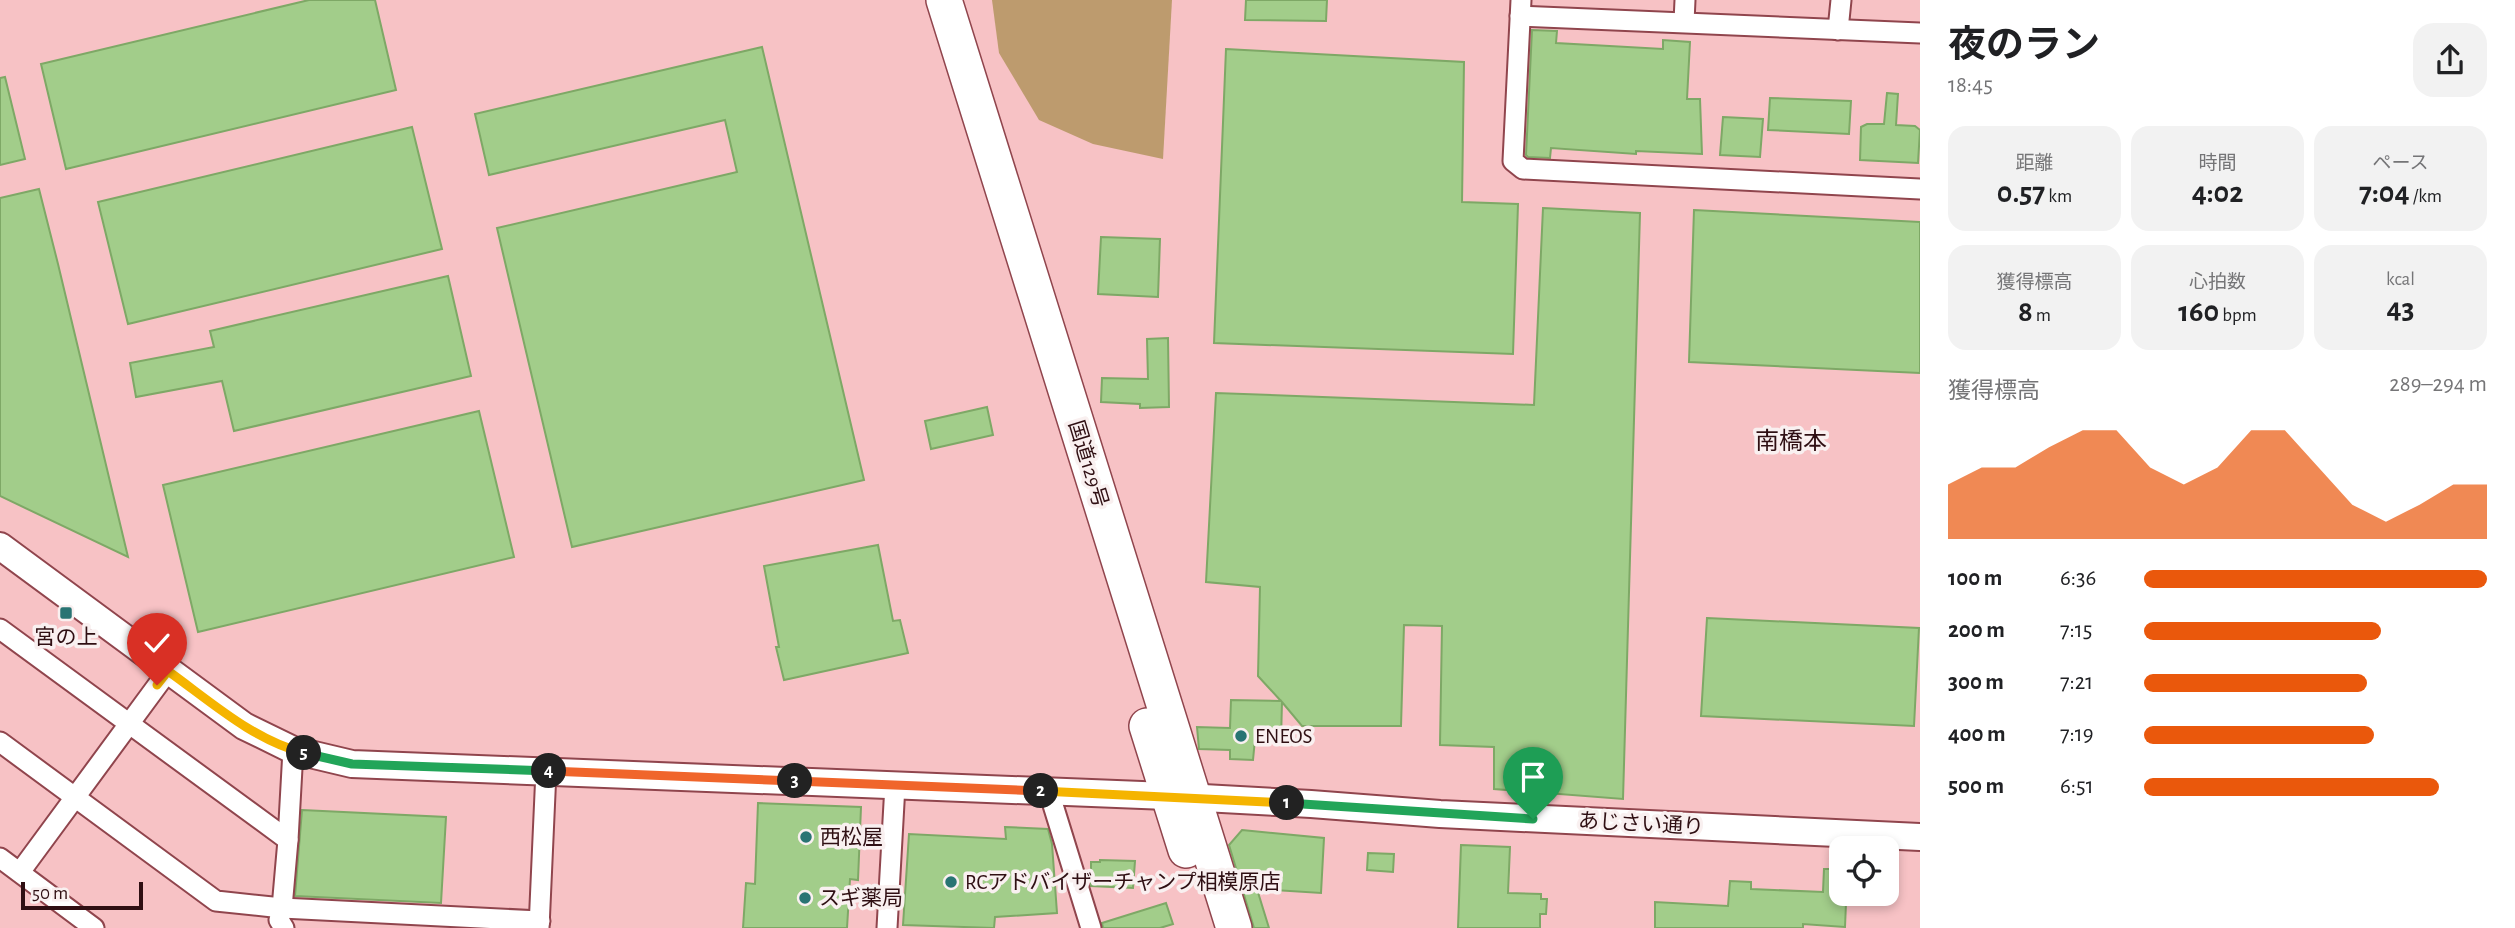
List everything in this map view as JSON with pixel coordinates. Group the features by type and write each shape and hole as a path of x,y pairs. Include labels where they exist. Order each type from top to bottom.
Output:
{"highway":[{"name":"国道129号","path":"925,0 1181,797 1234,928"},
{"name":"国道129号","path":"944,0 1181,797 1211,928"}],"street":[{"path":"1684,22 1685,0"},
{"path":"1838,30 1841,0"},
{"path":"1920,33 1684,22 1520,8 1513,161 1523,169 1920,189"},
{"name":"あじさい通り","path":"0,547 244,726 293,750 352,764 1181,797 1440,814 1920,837"},
{"path":"0,629 288,840"},
{"path":"20,872 168,671"},
{"path":"0,742 216,901 283,918 539,925 546,771"},
{"path":"283,918 293,750"},
{"path":"887,928 895,785"},
{"path":"1049,792 1086,927"},
{"path":"0,858 94,928"}],"shaded area":[{"path":"992,0 1172,0 1163,159 1093,144 1039,120 999,53"}],"building":[{"path":"309,0 375,0 396,90 66,169 41,64"},
{"path":"1246,0 1327,0 1326,21 1245,20"},
{"path":"1532,30 1557,31 1556,43 1663,49 1663,40 1690,42 1687,99 1700,99 1702,154 1636,151 1636,154 1551,148 1550,158 1528,157"},
{"path":"762,47 864,480 572,547 497,228 737,172 725,120 489,175 475,114"},
{"path":"1226,49 1464,62 1462,202 1518,204 1513,354 1214,343"},
{"path":"5,77 25,159 0,165 0,78"},
{"path":"1887,93 1898,94 1896,125 1915,126 1920,130 1918,163 1860,160 1861,127 1867,124 1884,124"},
{"path":"1770,98 1851,101 1849,134 1768,130"},
{"path":"1723,117 1763,119 1760,157 1720,155"},
{"path":"412,127 442,249 128,324 98,202"},
{"path":"39,189 128,557 0,496 0,198"},
{"path":"1543,208 1640,213 1623,799 1494,789 1494,747 1440,745 1442,626 1404,625 1401,726 1302,726 1282,702 1281,740 1255,739 1253,760 1230,759 1230,750 1199,749 1197,727 1230,728 1231,700 1281,701 1258,676 1260,587 1206,582 1216,393 1534,405"},
{"path":"1694,210 1920,222 1920,373 1689,362"},
{"path":"1101,237 1160,239 1158,297 1098,294"},
{"path":"448,276 471,376 234,431 222,381 136,397 130,363 214,347 210,331"},
{"path":"1168,338 1169,407 1140,408 1140,404 1101,402 1102,378 1148,379 1147,339"},
{"path":"987,407 993,435 931,449 925,421"},
{"path":"479,411 514,557 198,632 163,485"},
{"path":"878,545 893,621 900,620 908,653 784,680 776,647 779,647 764,566"},
{"path":"1707,618 1919,628 1914,726 1701,716"},
{"path":"758,803 861,807 858,880 850,879 847,928 743,928 746,883 755,884"},
{"path":"302,810 446,817 441,903 295,896"},
{"name":"RCアドバイザーチャンプ相模原店","path":"1005,827 1048,829 1052,844 1057,913 995,917 994,928 903,925 909,834 1006,839"},
{"path":"1242,830 1324,838 1321,893 1257,889 1269,928 1254,928 1229,845"},
{"path":"1461,845 1510,847 1508,893 1541,894 1541,899 1547,899 1546,914 1540,914 1540,928 1458,928"},
{"path":"1368,853 1394,854 1393,872 1367,870"},
{"path":"1135,861 1133,888 1091,886 1091,862"},
{"path":"1824,869 1829,869 1829,906 1846,906 1845,927 1803,924 1803,928 1655,928 1655,902 1728,906 1730,881 1751,882 1751,889 1823,892"},
{"path":"1166,903 1173,924 1160,928 1103,928 1102,923"}],"place":[{"name":"宮の上","path":"66,613"},
{"name":"ENEOS","path":"1241,736"},
{"name":"西松屋","path":"806,837"},
{"name":"RCアドバイザーチャンプ相模原店","path":"951,882"},
{"name":"スギ薬局","path":"805,898"}],"district":[{"name":"南橋本","path":"1791,442"}],"route":[{"path":"157,685 168,671 244,726 271,741 321,758 352,764 1167,796 1533,819"}]}
